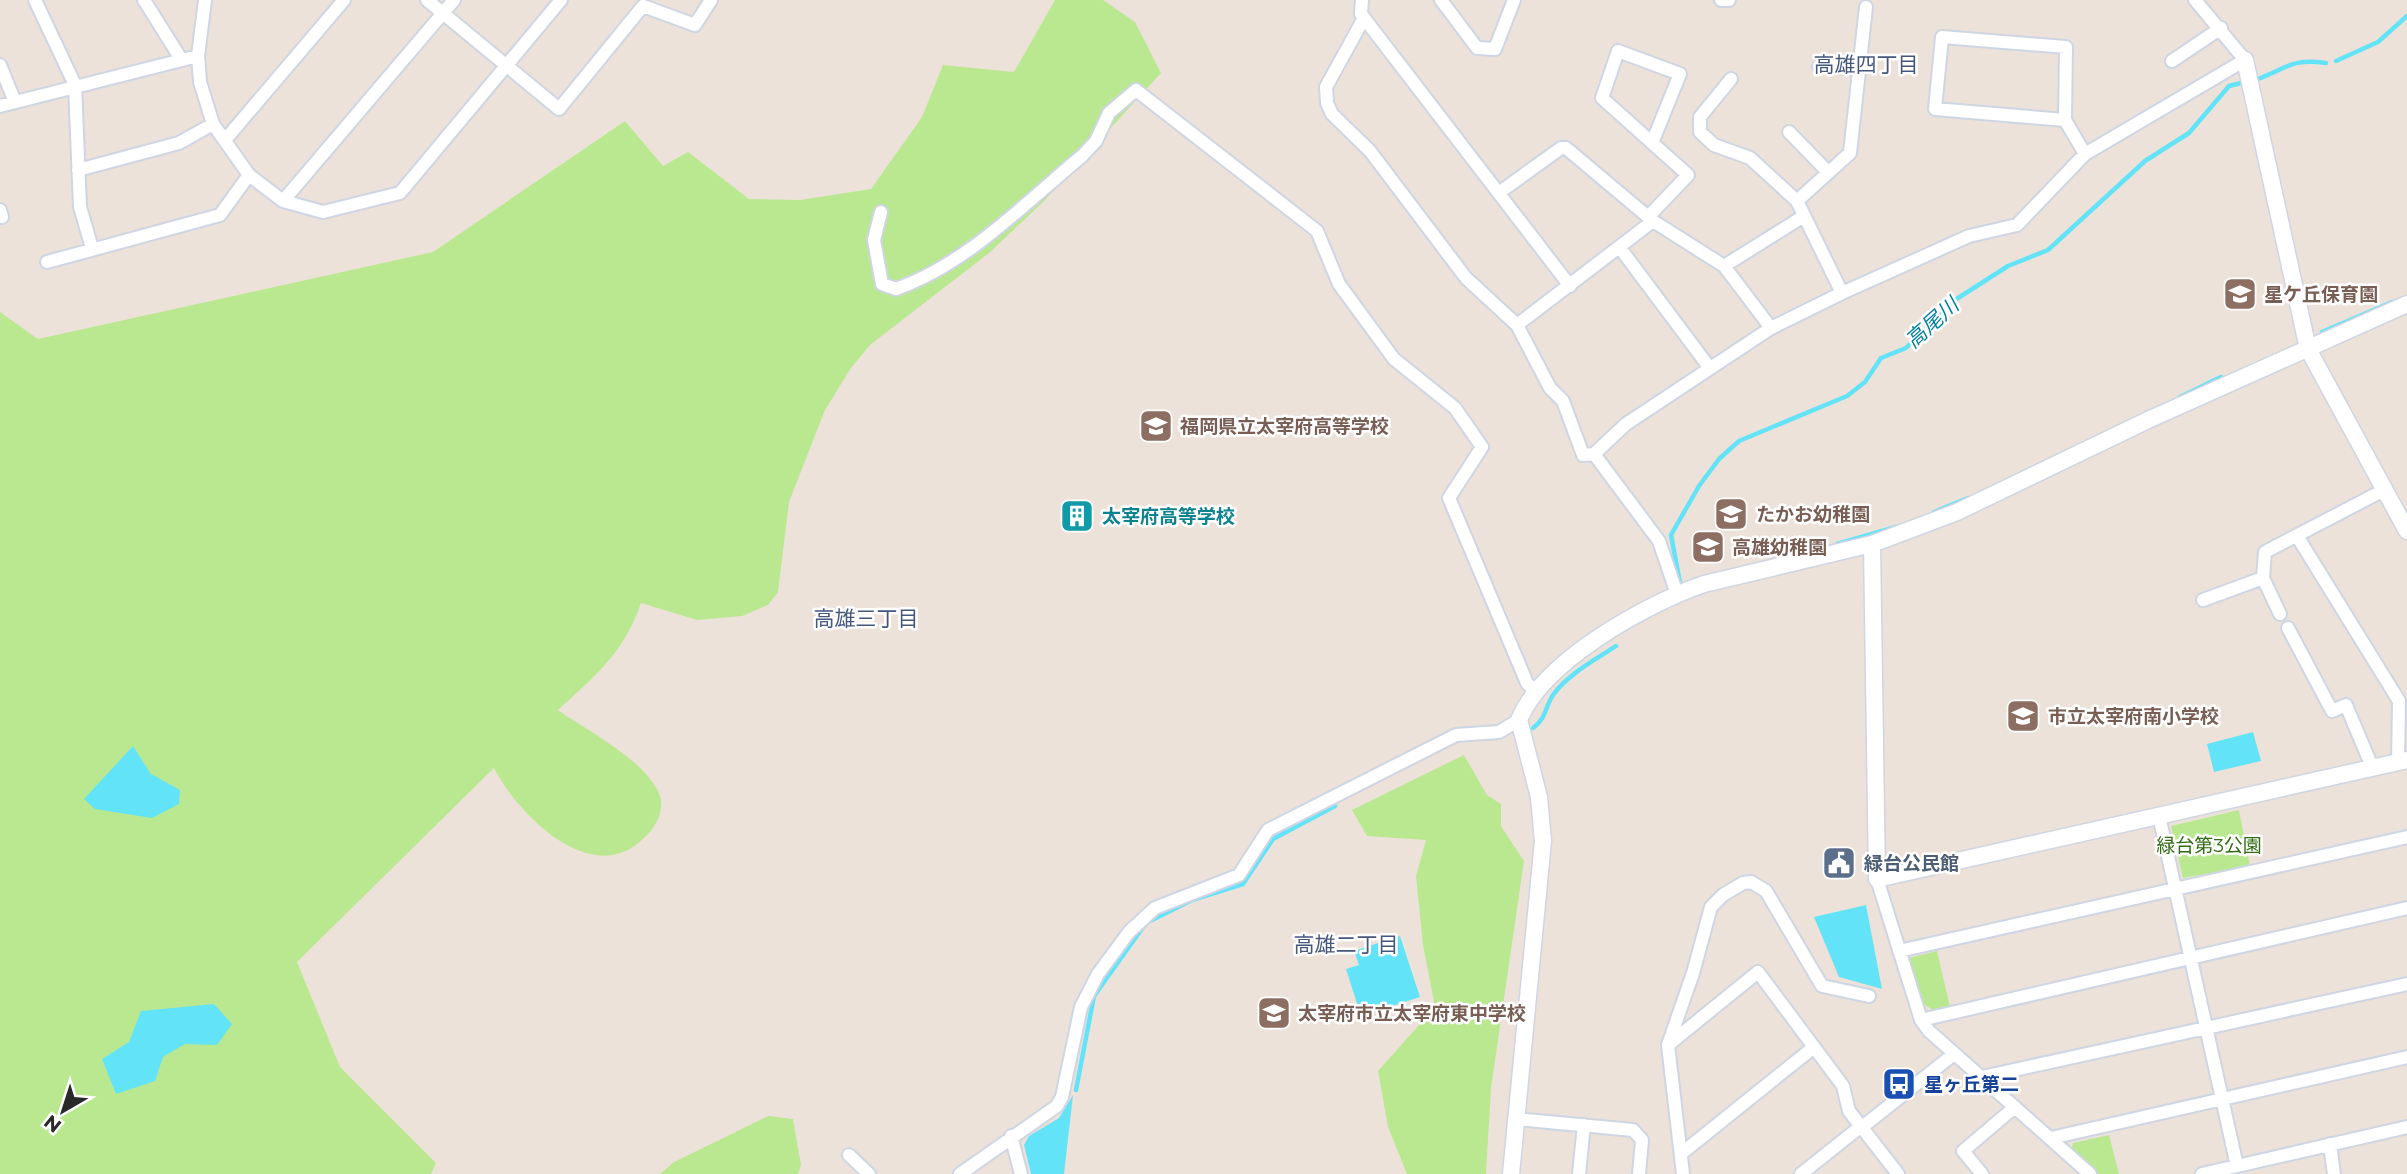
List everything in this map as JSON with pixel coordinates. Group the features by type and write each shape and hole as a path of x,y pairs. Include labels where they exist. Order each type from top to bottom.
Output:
{"street":[{"path":"35,0 75,85 80,207 92,248"},
{"path":"144,0 181,59"},
{"path":"205,0 198,56 200,82 213,124 249,176 283,201 323,212 400,193 561,0"},
{"path":"225,139 344,0"},
{"path":"427,0 507,63 559,109 643,6 695,24 711,0"},
{"path":"283,201 454,0"},
{"path":"1362,0 1361,14 1570,286"},
{"path":"1441,0 1476,48 1495,49 1514,0"},
{"path":"1721,0 1729,0"},
{"path":"2195,0 2245,60 2308,349 2407,531"},
{"path":"1797,201 1850,153 1857,69 1866,7"},
{"path":"1364,18 1326,87 1326,103 1332,114 1370,151 1466,278 1517,325 1550,387 1563,401 1583,455 1594,454 1626,424 1771,328 1969,236 2017,225 2085,153 2245,60"},
{"path":"2172,61 2221,28"},
{"path":"2065,120 1935,110 1942,37 2066,47 2065,120 2085,153"},
{"path":"1517,325 1620,248 1651,219 1688,175 1652,143 1602,98 1618,51 1680,74 1652,143"},
{"path":"0,106 198,56"},
{"path":"0,65 15,102"},
{"path":"1819,66 1857,69"},
{"path":"1731,79 1700,117 1700,132 1714,145 1749,158 1797,201 1842,293"},
{"path":"881,212 874,240 882,284 896,289 920,281 963,253 1082,156 1096,141 1109,113 1136,90 1317,231 1339,284 1394,359 1455,408 1482,447 1449,498 1527,683 1536,693"},
{"path":"78,170 178,143 213,124"},
{"path":"1789,132 1828,172"},
{"path":"1500,192 1560,148 1566,148 1651,219 1724,266 1771,328"},
{"path":"47,262 220,215 249,176"},
{"path":"1724,266 1804,216"},
{"path":"1620,248 1709,367"},
{"path":"960,1174 1057,1106 1062,1097 1081,1007 1098,974 1129,932 1148,914 1171,900 1239,875 1268,830 1456,735 1499,732 1519,720 1536,693 1572,657 1612,629 1677,594 1704,584 1872,544 2009,489 2148,419 2407,304"},
{"path":"1594,454 1659,541 1677,594"},
{"path":"2280,614 2263,578 2265,552 2384,490"},
{"path":"1877,879 2403,761 2399,701 2297,536"},
{"path":"1872,544 1877,879 1921,1020 1954,1054 2090,1174"},
{"path":"2203,600 2263,578"},
{"path":"2288,628 2332,710 2346,705 2373,769"},
{"path":"1511,1174 1543,841 1539,797 1519,720"},
{"path":"2159,816 2236,1166"},
{"path":"1899,951 2407,837"},
{"path":"1683,1174 1668,1045 1693,973 1711,907 1723,895 1743,883 1751,882 1766,891 1822,986 1869,996"},
{"path":"1921,1020 2407,908"},
{"path":"1668,1045 1758,972 1843,1086 1849,1111 1898,1174"},
{"path":"1982,1077 2407,985"},
{"path":"1682,1153 1814,1046"},
{"path":"1801,1174 1954,1054"},
{"path":"2051,1138 2407,1057"},
{"path":"1982,1174 1964,1151 2015,1107"},
{"path":"1516,1119 1633,1130 1642,1140 1639,1174"},
{"path":"1579,1174 1584,1125"},
{"path":"2203,1174 2407,1127"},
{"path":"1011,1136 1021,1174"},
{"path":"2330,1144 2334,1174"},
{"path":"849,1155 869,1174"}],"green space":[{"path":"1055,0 1103,0 1135,22 1161,73 1044,201 989,253 870,345 851,368 825,410 789,502 778,592 768,605 742,616 697,620 641,603 626,636 607,663 558,710 617,749 646,773 661,800 659,816 651,830 624,852 602,856 580,851 558,840 538,825 505,787 494,768 297,962 340,1067 436,1163 431,1174 0,1174 0,312 38,339 433,252 625,121 663,166 688,152 749,199 800,200 871,189 922,117 943,65 1014,72"},
{"path":"1464,755 1487,795 1501,804 1501,826 1524,861 1491,1088 1486,1174 1407,1174 1388,1127 1378,1071 1435,1007 1423,945 1416,876 1426,840 1367,836 1352,810"},
{"name":"緑台第3公園","path":"2239,810 2250,866 2183,878 2171,826"},
{"path":"1937,951 1950,1007 1934,1011 1924,1004 1909,958"},
{"path":"768,1116 793,1119 801,1165 798,1174 660,1174 674,1162"},
{"path":"2109,1135 2119,1174 2099,1174 2071,1149 2073,1143"}],"water":[{"path":"2253,732 2261,761 2214,772 2207,744"},
{"path":"133,746 151,774 180,790 179,804 152,818 95,809 84,799"},
{"path":"1866,905 1882,989 1839,977 1814,917"},
{"path":"1400,936 1420,997 1361,1016 1346,969 1359,965 1354,951"},
{"path":"214,1004 232,1024 217,1045 185,1044 163,1057 155,1081 116,1094 102,1059 129,1042 141,1011"},
{"path":"1073,1095 1064,1174 1031,1174 1024,1145 1029,1136 1059,1118"}],"waterway":[{"name":"高尾川","path":"2336,61 2378,42 2407,16"},
{"name":"高尾川","path":"2258,79 2297,63 2326,63"},
{"name":"高尾川","path":"1680,583 1671,535 1699,486 1719,459 1739,441 1847,396 1865,382 1881,358 1906,348 1955,300 2008,266 2048,250 2145,161 2189,133 2229,86 2241,83"},
{"path":"2322,332 2392,302"},
{"path":"2180,397 2221,377"},
{"path":"1934,512 1968,498"},
{"path":"1837,544 1896,527"},
{"path":"1533,728 1543,717 1553,695 1566,680 1616,646"},
{"path":"1076,1090 1094,996 1146,923 1192,900 1243,884 1273,839 1335,806"}],"place":[{"name":"星ケ丘保育園","path":"2240,294"},
{"name":"福岡県立太宰府高等学校","path":"1156,426"},
{"name":"たかお幼稚園","path":"1731,514"},
{"name":"太宰府高等学校","path":"1077,516"},
{"name":"高雄幼稚園","path":"1708,547"},
{"name":"市立太宰府南小学校","path":"2023,716"},
{"name":"緑台公民館","path":"1839,863"},
{"name":"太宰府市立太宰府東中学校","path":"1274,1013"},
{"name":"星ヶ丘第二","path":"1899,1084"}],"district":[{"name":"高雄四丁目","path":"1866,65"},
{"name":"高雄三丁目","path":"866,619"},
{"name":"高雄二丁目","path":"1346,945"}]}
